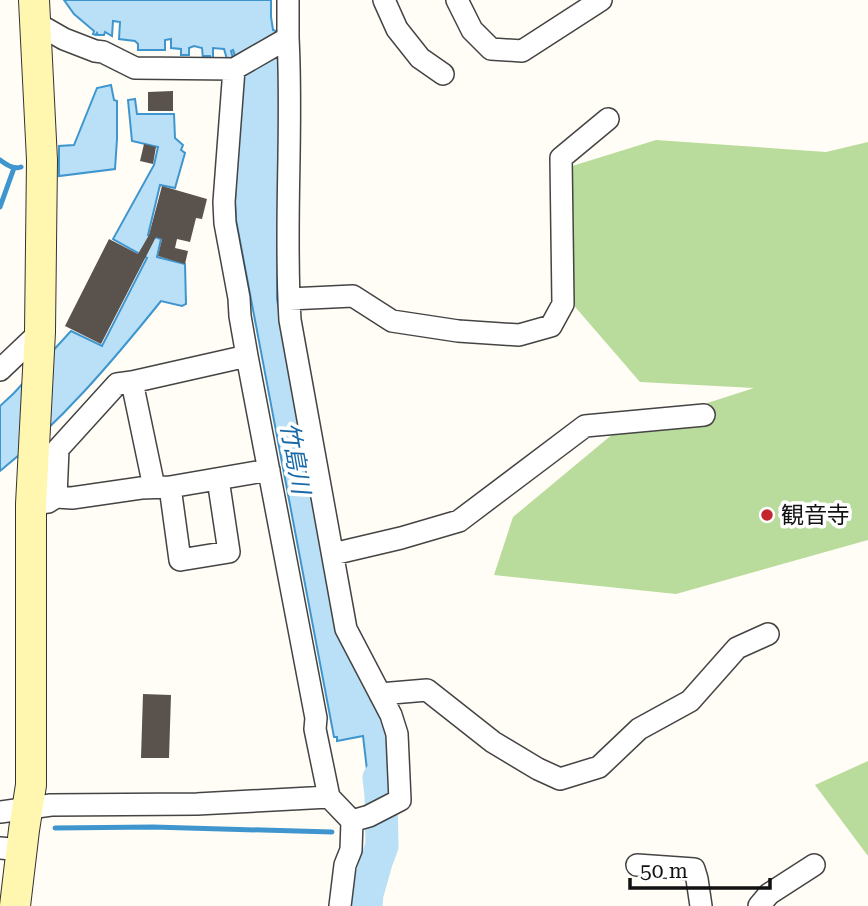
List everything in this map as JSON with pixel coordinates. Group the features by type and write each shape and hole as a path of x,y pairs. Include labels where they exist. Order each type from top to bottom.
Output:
{"street":[{"path":"288,0 285,39 290,80 287,277 290,320 346,629 391,715 397,734 400,800 360,819 345,864 340,906"},
{"path":"384,0 404,39 420,58 443,74"},
{"path":"457,0 471,30 491,49 522,51 601,0"},
{"path":"34,11 64,39 103,52 135,68 237,68 285,39"},
{"path":"34,11 42,160 39,338 32,462 44,500"},
{"path":"237,68 223,212 329,797"},
{"path":"289,299 353,296 392,321 458,331 519,335 551,326 563,304 561,158 608,119"},
{"path":"0,370 39,338"},
{"path":"15,906 11,849 14,810 31,785 44,500 58,449 117,384 247,356"},
{"path":"132,382 180,561 229,552 218,480"},
{"path":"333,554 459,521 585,426 704,415"},
{"path":"44,500 218,480 269,470"},
{"path":"380,694 427,690 493,742 560,779 598,767 639,729 690,701 737,648 768,634"},
{"path":"14,810 51,806 197,804 329,797 360,819"},
{"path":"637,865 694,869 701,906"},
{"path":"759,906 769,894 814,865"}],"green space":[{"path":"656,140 826,152 868,142 868,540 676,594 494,575 513,517 614,433 754,388 640,382 570,301 569,167"},
{"path":"868,761 868,856 815,785"}],"water":[{"path":"64,0 271,0 280,76 277,299 320,519 390,728 394,793 371,804 363,736 337,741 337,737 334,737 236,220 242,77 233,50 233,58 227,59 224,49 213,48 213,59 204,56 203,59 202,48 194,46 189,48 189,55 181,55 181,49 171,48 171,39 165,40 165,50 138,50 135,41 119,39 120,22 113,21 112,36 105,32 104,35 93,34 94,31 74,14"},
{"path":"111,85 114,100 117,101 115,169 59,176 59,146 74,145 97,88"},
{"path":"135,99 137,114 174,114 175,138 183,145 181,150 185,153 175,188 160,185 148,235 161,239 157,257 185,264 186,304 182,306 161,301 85,390 44,432 0,471 0,406 71,331 102,346 147,258 113,239 154,165 158,147 132,141 128,100"}],"building":[{"path":"173,91 173,111 148,111 148,92"},
{"path":"144,144 156,147 153,164 140,161"},
{"path":"162,186 207,199 202,219 196,218 190,242 177,239 175,248 188,251 185,264 158,256 162,239 156,237 101,344 65,326 109,239 138,254 149,235"},
{"path":"143,694 171,695 169,758 141,758"}],"waterway":[{"path":"0,160 12,167 21,167"},
{"path":"0,207 14,168"},
{"name":"竹島川","path":"366,906 367,894 382,846 379,778"},
{"path":"55,828 153,827 332,832"},
{"path":"369,832 382,832"}],"place":[{"name":"観音寺","path":"767,515"}]}
